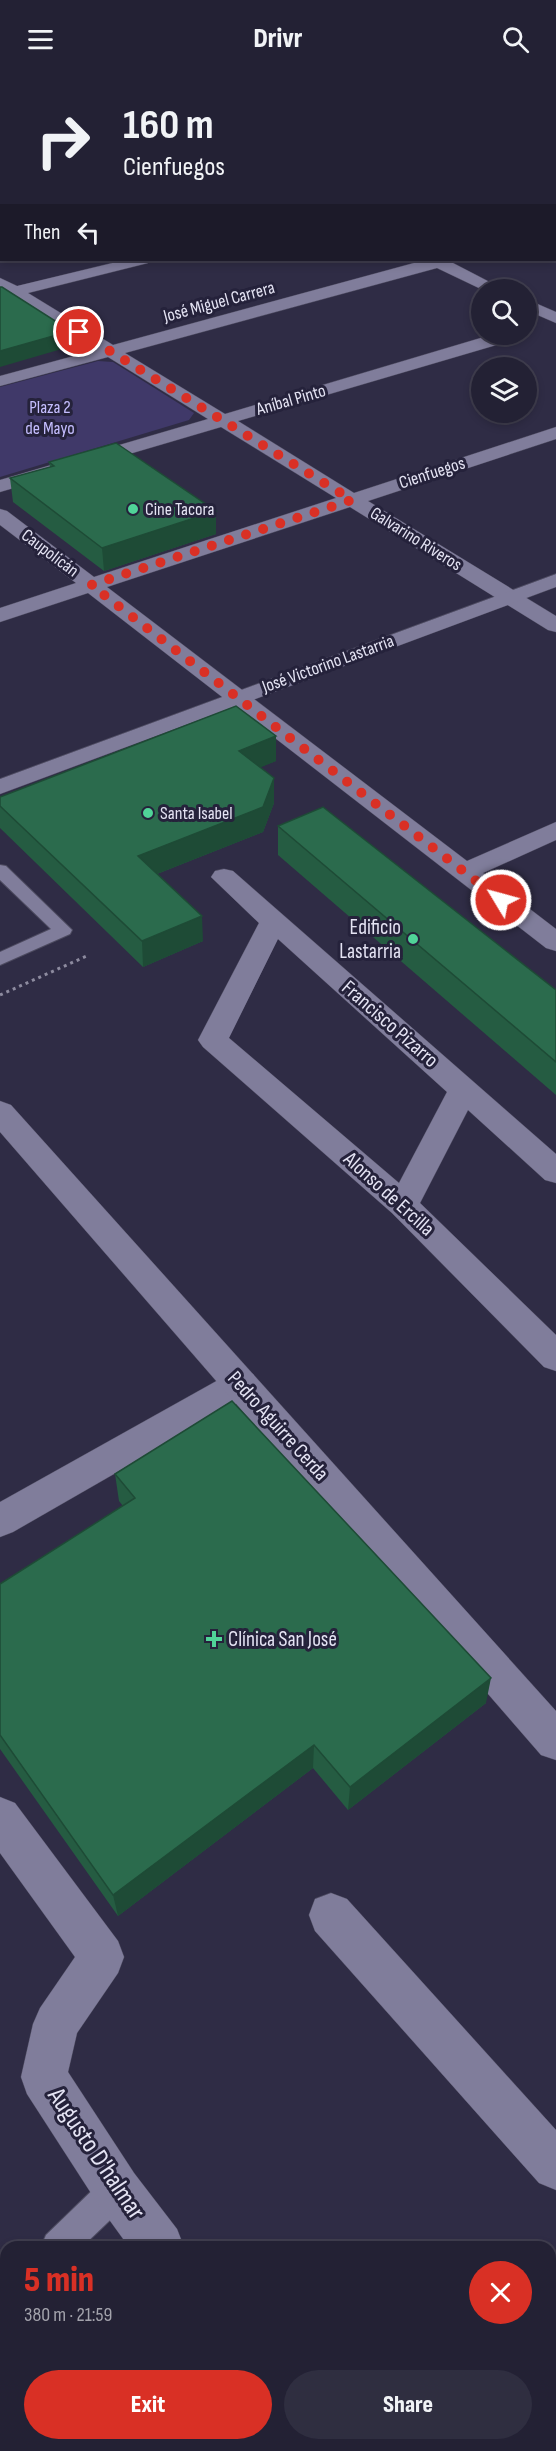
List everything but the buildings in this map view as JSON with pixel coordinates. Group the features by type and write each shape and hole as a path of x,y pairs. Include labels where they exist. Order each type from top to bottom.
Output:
{"street":[{"path":"5,290 137,261"},
{"name":"José Miguel Carrera","path":"0,381 436,261"},
{"path":"442,261 475,279"},
{"name":"Galvarino Riveros","path":"5,290 111,351 556,625"},
{"path":"537,310 556,320"},
{"path":"537,328 556,320"},
{"name":"Aníbal Pinto","path":"0,486 477,345"},
{"name":"Cienfuegos","path":"0,615 556,433"},
{"name":"Caupolicán","path":"0,515 556,942"},
{"name":"José Victorino Lastarria","path":"0,787 556,580"},
{"path":"465,872 556,830"},
{"name":"Francisco Pizarro","path":"224,877 556,1172"},
{"name":"Alonso de Ercilla","path":"273,922 213,1040 403,1205 556,1357"},
{"path":"403,1205 464,1089"},
{"name":"Pedro Aguirre Cerda","path":"0,1113 548,1727"},
{"path":"0,1521 241,1384"},
{"name":"Augusto D'halmar","path":"0,1818 102,1957 56,2024 44,2077 117,2190 155,2241"},
{"path":"331,1915 556,2166"}],"lane":[{"path":"0,870 63,930 0,958"},
{"path":"64,2241 117,2190"}],"path":[{"path":"0,995 88,955"}],"green space":[{"name":"Plaza 2 de Mayo","path":"98,361 113,362 194,413 189,420 0,477 0,387"}],"place":[{"name":"Cine Tacora","path":"133,509"},
{"name":"Santa Isabel","path":"148,813"},
{"name":"Edificio Lastarria","path":"413,939"},
{"name":"Clínica San José","path":"214,1639"}],"route":[{"path":"79,332 352,500 91,585 501,900"}]}
